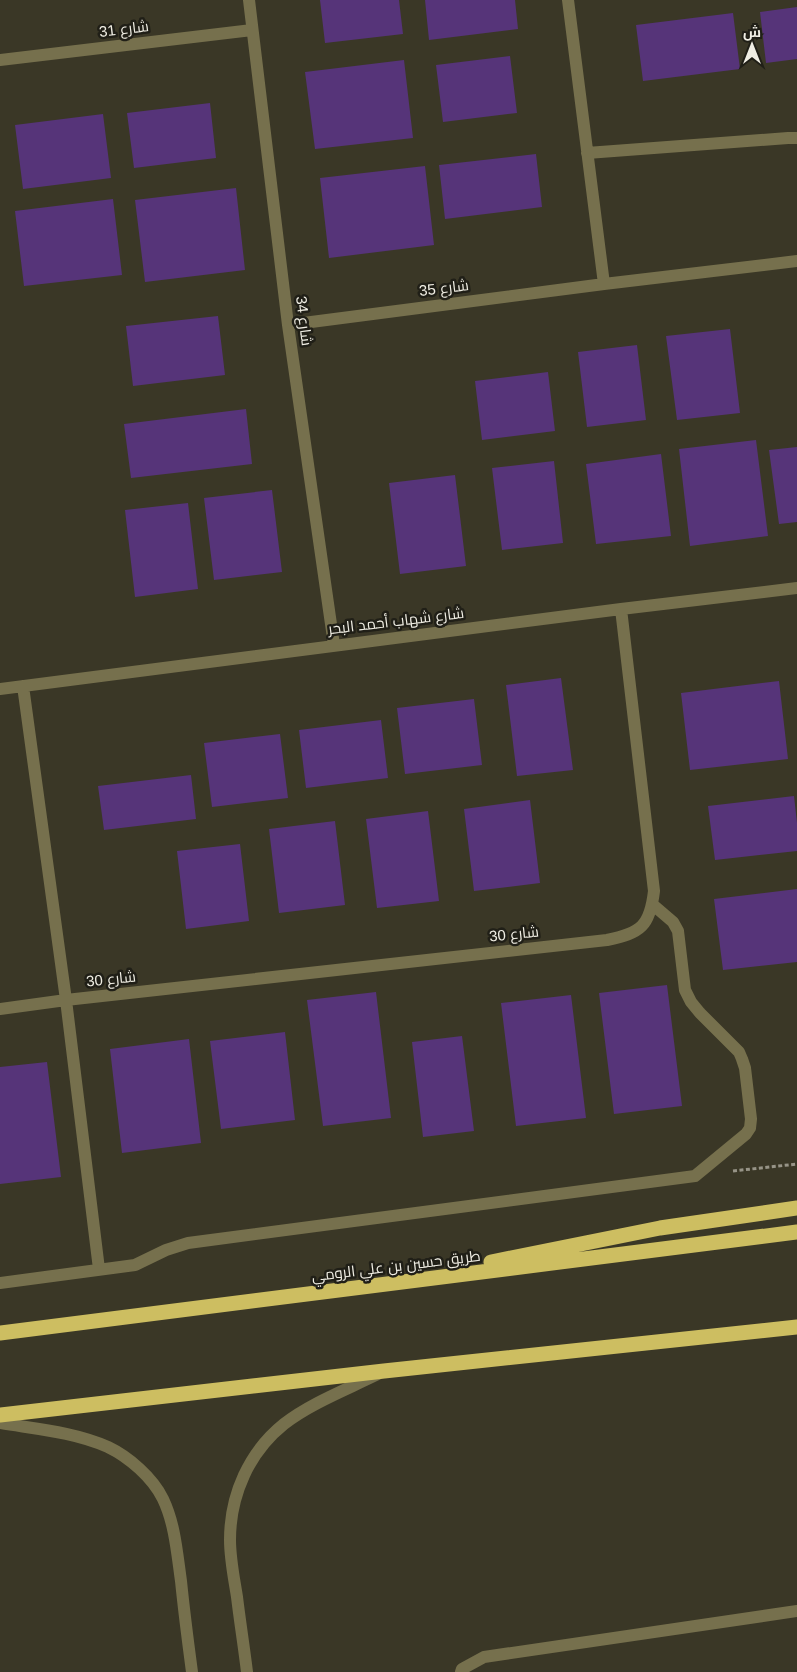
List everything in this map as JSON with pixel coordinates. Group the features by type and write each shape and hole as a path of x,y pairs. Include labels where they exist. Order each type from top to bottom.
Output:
{"highway":[{"path":"370,1287 660,1228 797,1208"},
{"name":"طريق حسين بن علي الرومي","path":"0,1334 797,1232"},
{"path":"0,1415 384,1371 797,1327"}],"street":[{"name":"شارع 34","path":"249,0 288,325 334,645"},
{"path":"568,0 604,284"},
{"name":"شارع 31","path":"0,60 252,30"},
{"path":"587,153 797,138"},
{"name":"شارع 35","path":"288,325 797,261"},
{"name":"شارع شهاب أحمد البحر","path":"0,688 621,608 797,588"},
{"name":"شارع 30","path":"0,1009 607,940 633,933 643,925 652,904 654,891 621,608"},
{"name":"شارع 30","path":"22,686 66,1000"},
{"path":"0,1283 135,1265 166,1250 188,1244 695,1176 740,1139 750,1128 751,1119 745,1068 739,1052 700,1014 691,1002 685,990 678,930 652,904"},
{"path":"66,1000 99,1270"},
{"path":"247,1672 230,1542 235,1498 243,1476 254,1457 284,1424 302,1411 384,1371"},
{"path":"0,1423 63,1433 87,1439 110,1448 123,1456 148,1478 162,1497 171,1520 192,1672"},
{"path":"461,1672 462,1669 484,1658 797,1611"}],"path":[{"path":"732,1171 797,1164"}],"building":[{"path":"320,0 399,0 403,34 325,43"},
{"path":"425,0 515,0 518,29 429,40"},
{"path":"797,7 797,59 766,63 760,12"},
{"path":"733,13 740,69 643,81 636,25"},
{"path":"510,56 517,113 443,122 436,65"},
{"path":"404,60 413,138 315,149 305,72"},
{"path":"210,103 216,158 134,168 127,113"},
{"path":"103,114 111,178 23,189 15,125"},
{"path":"536,154 542,207 445,219 439,165"},
{"path":"425,166 434,245 329,258 320,178"},
{"path":"236,188 245,270 145,282 135,200"},
{"path":"113,199 122,275 24,286 15,211"},
{"path":"218,316 225,375 133,386 126,326"},
{"path":"730,329 740,413 677,420 666,336"},
{"path":"637,345 646,420 587,427 578,352"},
{"path":"548,372 555,431 482,440 475,381"},
{"path":"246,409 252,464 131,478 124,424"},
{"path":"756,440 768,536 690,546 679,449"},
{"path":"797,447 797,522 779,524 769,450"},
{"path":"661,454 671,536 596,544 586,464"},
{"path":"554,461 563,543 502,550 492,468"},
{"path":"455,475 466,566 400,574 389,483"},
{"path":"272,490 282,572 214,580 204,498"},
{"path":"188,503 198,589 135,597 125,510"},
{"path":"561,678 573,770 517,776 506,685"},
{"path":"779,681 788,759 690,770 681,693"},
{"path":"474,699 482,765 405,774 397,708"},
{"path":"381,720 388,778 306,788 299,730"},
{"path":"280,734 288,798 212,807 204,743"},
{"path":"191,775 196,819 104,830 98,786"},
{"path":"794,796 797,823 797,851 715,860 708,806"},
{"path":"530,800 540,883 474,891 464,809"},
{"path":"428,811 439,901 377,908 366,819"},
{"path":"335,821 345,905 279,913 269,829"},
{"path":"240,844 249,921 186,929 177,851"},
{"path":"797,889 797,962 723,970 714,899"},
{"path":"667,985 682,1106 614,1114 599,993"},
{"path":"376,992 391,1118 323,1126 307,1000"},
{"path":"571,995 586,1118 516,1126 501,1003"},
{"path":"285,1032 295,1120 221,1129 210,1041"},
{"path":"462,1036 474,1131 423,1137 412,1042"},
{"path":"189,1039 201,1143 122,1153 110,1049"},
{"path":"47,1062 61,1177 0,1184 0,1067"}]}
